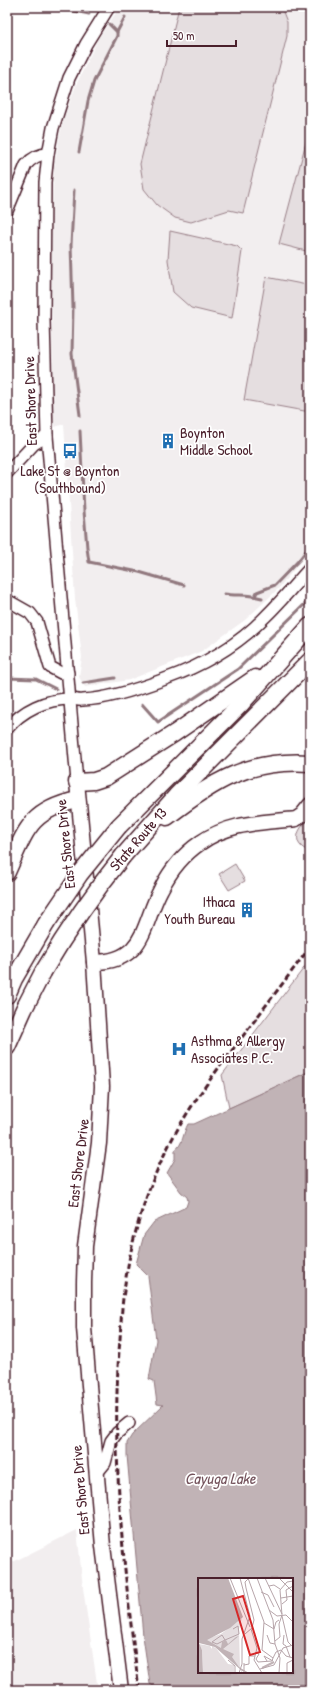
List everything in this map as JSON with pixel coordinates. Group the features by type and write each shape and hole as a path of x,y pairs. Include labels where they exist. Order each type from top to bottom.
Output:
{"highway":[{"name":"State Route 13","path":"7,995 14,979 46,924 80,874 119,826 242,703 310,626"},
{"path":"76,782 94,781 106,776 175,733 282,658"},
{"name":"State Route 13","path":"7,1047 43,972 103,880 176,796 310,661"},
{"path":"139,838 210,787 238,772 253,767 287,762 310,763"},
{"path":"7,872 27,831 37,817 46,810 59,804 77,800"}],"main road":[{"name":"East Shore Drive","path":"76,782 94,962 102,1080 102,1110 85,1246 85,1336 103,1546 121,1690"},
{"path":"94,962 106,962 118,959 132,950 149,922 156,899 166,880 181,860 200,843 209,837 234,826 248,823 296,819 310,806"}],"street":[{"name":"East Shore Drive","path":"76,782 47,436 44,243 45,182 53,128 69,78 86,44 109,7"},
{"path":"7,211 20,176 26,165 34,157 40,154 48,154"},
{"path":"7,473 34,444 47,436"},
{"path":"7,729 14,721 35,706 48,702 70,699 82,700 129,690 165,679 204,661 254,627 266,617 310,568"},
{"path":"7,600 30,613 37,622 50,667 56,672 68,673"},
{"path":"96,1474 105,1463 111,1441 117,1433 129,1423"}],"shaded area":[{"path":"120,7 310,7 310,550 278,589 245,620 202,651 129,680 85,687 79,677 82,657 75,599 64,424 55,427 53,416 51,228 54,167 62,124 76,85 98,39"},
{"path":"179,7 281,7 287,22 287,36 243,213 229,210 191,222 175,218 157,205 144,189 140,164"},
{"path":"310,127 310,252 279,244"},
{"path":"170,231 237,246 242,251 232,318 191,308 173,292 168,260"},
{"path":"310,272 310,412 244,400 266,277 307,285"},
{"path":"310,820 310,851 304,849 300,845 298,836 301,827"},
{"path":"235,864 245,881 229,890 219,874"},
{"path":"310,960 310,1071 229,1108 222,1075"},
{"path":"77,1530 83,1588 98,1690 7,1690 7,1565"}],"water":[{"name":"Cayuga Lake","path":"310,1071 310,1690 156,1690 155,1687 150,1684 143,1636 127,1443 132,1435 163,1405 157,1404 154,1381 149,1379 156,1340 148,1276 136,1264 144,1235 154,1222 186,1207 188,1201 187,1197 181,1192 167,1173 175,1159 175,1150 180,1145 188,1124 194,1124"}],"waterway":[{"path":"55,7 89,14"},
{"path":"117,32 125,17"},
{"path":"79,152 88,101 94,81 117,36 117,32 109,24"},
{"path":"74,190 71,245 73,307 72,354 80,415"},
{"path":"80,431 84,511 89,562 139,572 184,585"},
{"path":"255,596 257,592 275,585 310,546"},
{"path":"224,594 262,598"},
{"path":"142,704 158,722 238,669 309,600"},
{"path":"7,678 36,679 56,689"},
{"path":"83,683 115,678"}],"railway":[{"path":"139,1690 124,1563 118,1478 117,1436 117,1393 122,1313 124,1291 134,1238 144,1203 157,1169 181,1123 209,1081 310,947"}],"place":[{"name":"Boynton Middle School","path":"168,441"},
{"name":"Lake St @ Boynton (Southbound)","path":"70,451"},
{"name":"Ithaca Youth Bureau","path":"247,910"},
{"name":"Asthma & Allergy Associates P.C.","path":"179,1049"}]}
